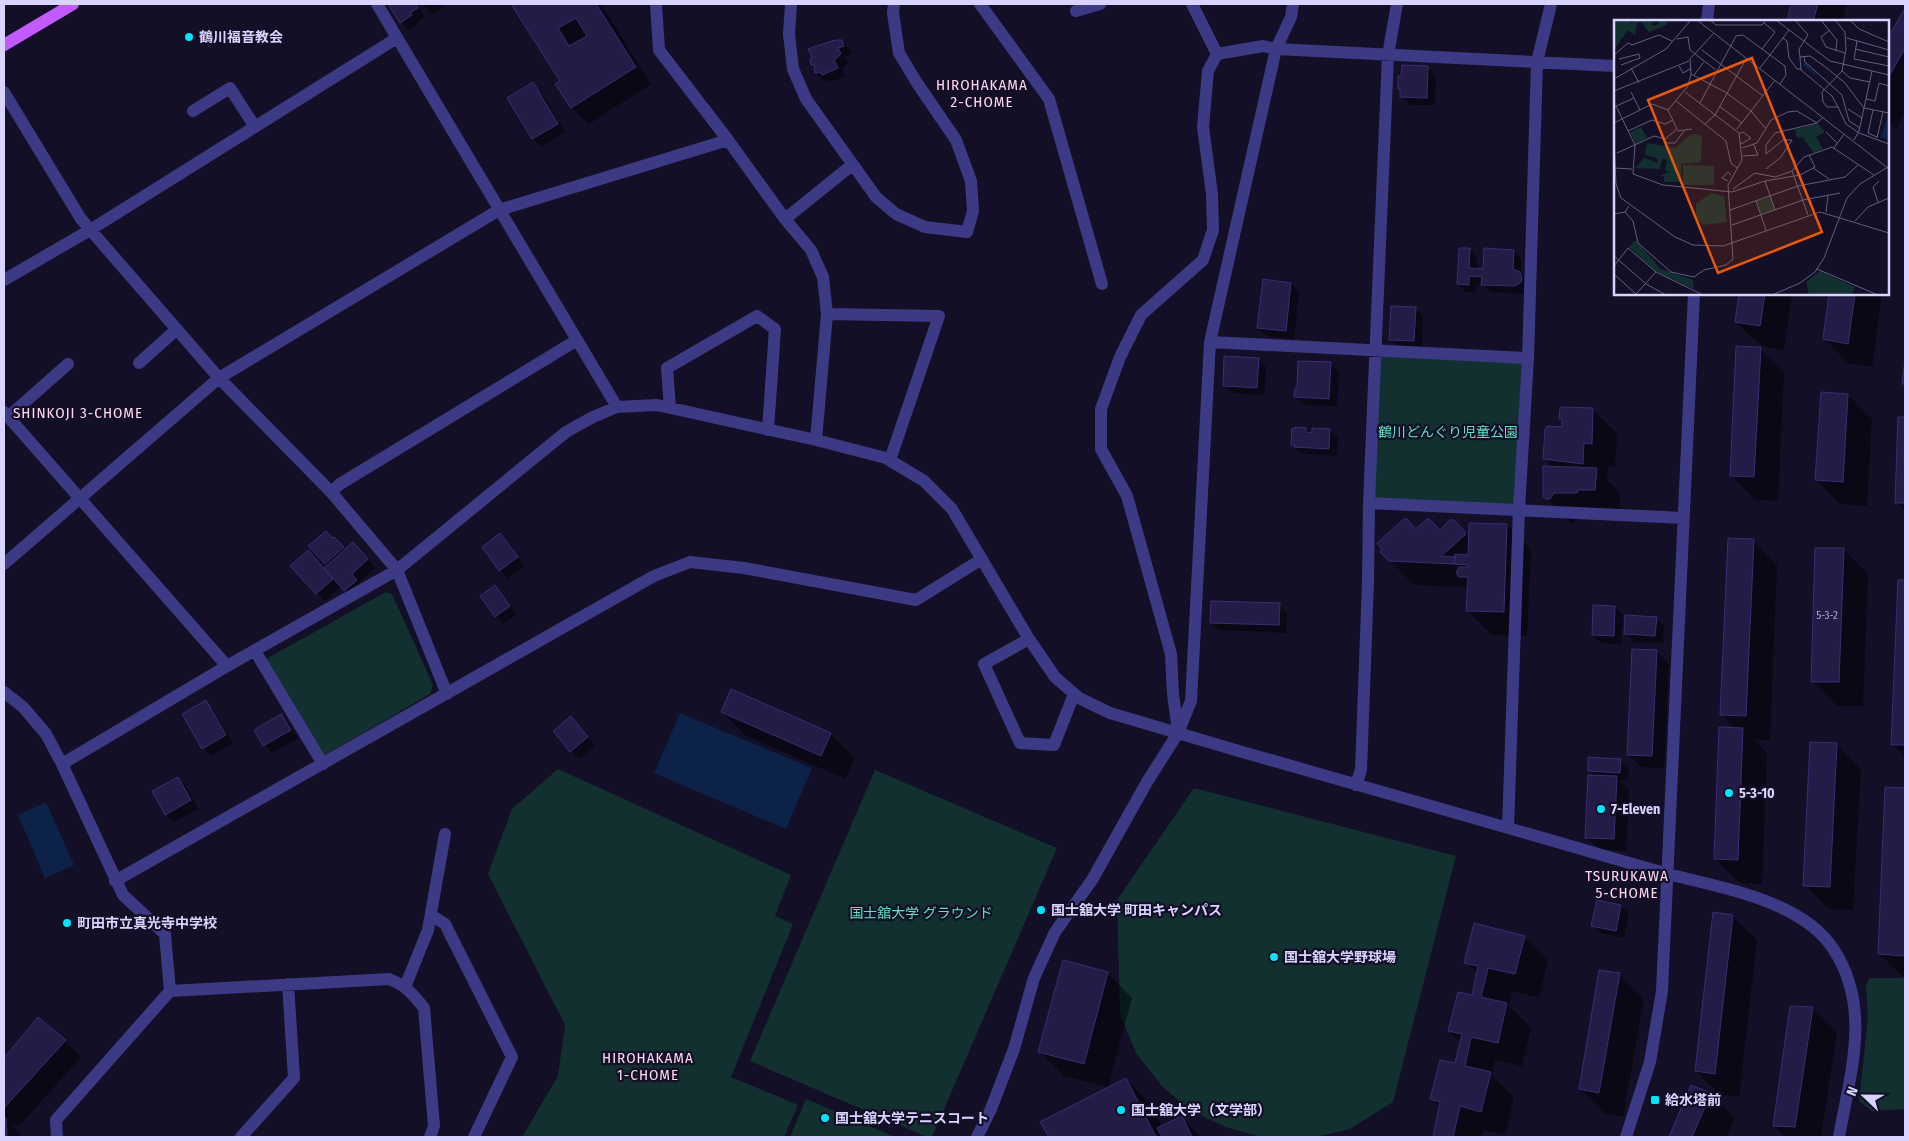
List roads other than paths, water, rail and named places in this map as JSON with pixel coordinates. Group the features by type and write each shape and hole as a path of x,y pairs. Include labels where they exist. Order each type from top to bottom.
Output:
{"main road":[{"path":"4,45 73,4"}],"street":[{"path":"377,4 617,407"},
{"path":"656,4 658,50 811,250 823,278 827,314 816,440"},
{"path":"790,4 788,34 792,69 806,99 876,197 896,214 925,227 967,232 972,211 971,181 956,140 916,83 899,53 893,13 894,4"},
{"path":"980,4 1049,99 1102,284"},
{"path":"1076,11 1100,4"},
{"path":"1192,4 1217,54"},
{"path":"977,1137 991,1109 1014,1049 1034,978 1055,932 1092,880 1147,782 1178,733 1191,701 1210,342 1276,49 1291,17 1293,4"},
{"path":"1356,785 1361,770 1369,503 1388,55 1397,4"},
{"path":"1508,828 1519,509 1528,358 1537,62 1551,4"},
{"path":"1707,20 1709,4"},
{"path":"5,277 90,230 397,38"},
{"path":"1217,54 1263,46 1276,49 1614,66"},
{"path":"1178,733 1173,694 1171,654 1128,496 1101,449 1101,409 1120,357 1141,315 1203,260 1213,230 1212,194 1203,127 1208,71 1217,54"},
{"path":"193,112 230,88 255,127"},
{"path":"4,92 81,219 90,230 219,378 331,492 397,570 447,694"},
{"path":"4,564 219,378 499,210 728,140"},
{"path":"785,218 852,165"},
{"path":"1626,1137 1650,1062 1658,1025 1662,991 1694,295"},
{"path":"827,314 939,316 890,460"},
{"path":"670,408 667,368 757,316 775,329 768,430"},
{"path":"139,363 177,330"},
{"path":"331,492 340,484 577,340"},
{"path":"1210,342 1528,358"},
{"path":"68,364 6,414 227,666"},
{"path":"62,764 254,650 397,570 566,432 592,417 617,407 657,405 816,440 890,460 924,481 952,509 1029,639 1055,677 1079,698 1110,713 1668,874 1752,896 1801,918 1815,929 1832,948 1846,971 1855,1004 1857,1036 1839,1137"},
{"path":"1369,503 1683,518"},
{"path":"115,881 654,576 690,562 744,568 916,600 982,559"},
{"path":"1029,639 984,664 1020,744 1054,745 1074,694"},
{"path":"254,650 323,764"},
{"path":"4,692 23,707 46,734 62,764 122,895 165,934 170,991"},
{"path":"405,987 428,930 445,834"},
{"path":"431,915 445,924 512,1057 474,1137"},
{"path":"57,1137 56,1120 170,991 389,979 413,993 424,1008 434,1126 430,1137"},
{"path":"241,1137 294,1078 288,984"}],"water":[{"path":"680,713 812,768 786,829 654,773"},
{"path":"46,802 74,865 45,878 18,815"}],"place":[{"name":"鶴川福音教会","path":"189,37"},
{"name":"5-3-10","path":"1729,793"},
{"name":"7-Eleven","path":"1601,809"},
{"name":"国士舘大学 町田キャンパス","path":"1041,910"},
{"name":"町田市立真光寺中学校","path":"67,923"},
{"name":"国士舘大学野球場","path":"1274,957"},
{"name":"給水塔前","path":"1655,1100"},
{"name":"国士舘大学（文学部）","path":"1121,1110"},
{"name":"国士舘大学テニスコート","path":"825,1118"}],"district":[{"name":"HIROHAKAMA 2-CHOME","path":"982,94"},
{"name":"SHINKOJI 3-CHOME","path":"78,413"},
{"name":"TSURUKAWA 5-CHOME","path":"1627,884"},
{"name":"HIROHAKAMA 1-CHOME","path":"648,1066"}],"park label":[{"name":"鶴川どんぐり児童公園","path":"1448,432"},
{"name":"国士舘大学 グラウンド","path":"921,913"}]}
